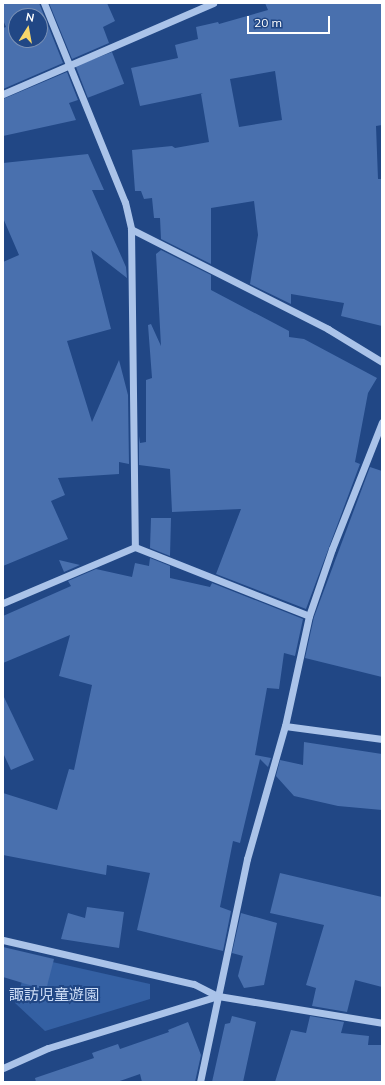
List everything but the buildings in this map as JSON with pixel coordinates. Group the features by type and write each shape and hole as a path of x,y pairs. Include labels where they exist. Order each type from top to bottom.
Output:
{"street":[{"path":"44,3 71,65 125,202 131,229 135,547"},
{"path":"3,94 213,3"},
{"path":"131,229 328,329 382,362"},
{"path":"200,1082 247,859 285,726 309,616 332,549 382,422"},
{"path":"3,603 135,547 309,616"},
{"path":"285,726 382,739"},
{"path":"3,940 194,984 218,996 382,1023"},
{"path":"3,1068 48,1048 218,996"}],"green space":[{"name":"諏訪児童遊園","path":"30,957 150,984 150,999 45,1031 15,1003"}]}
